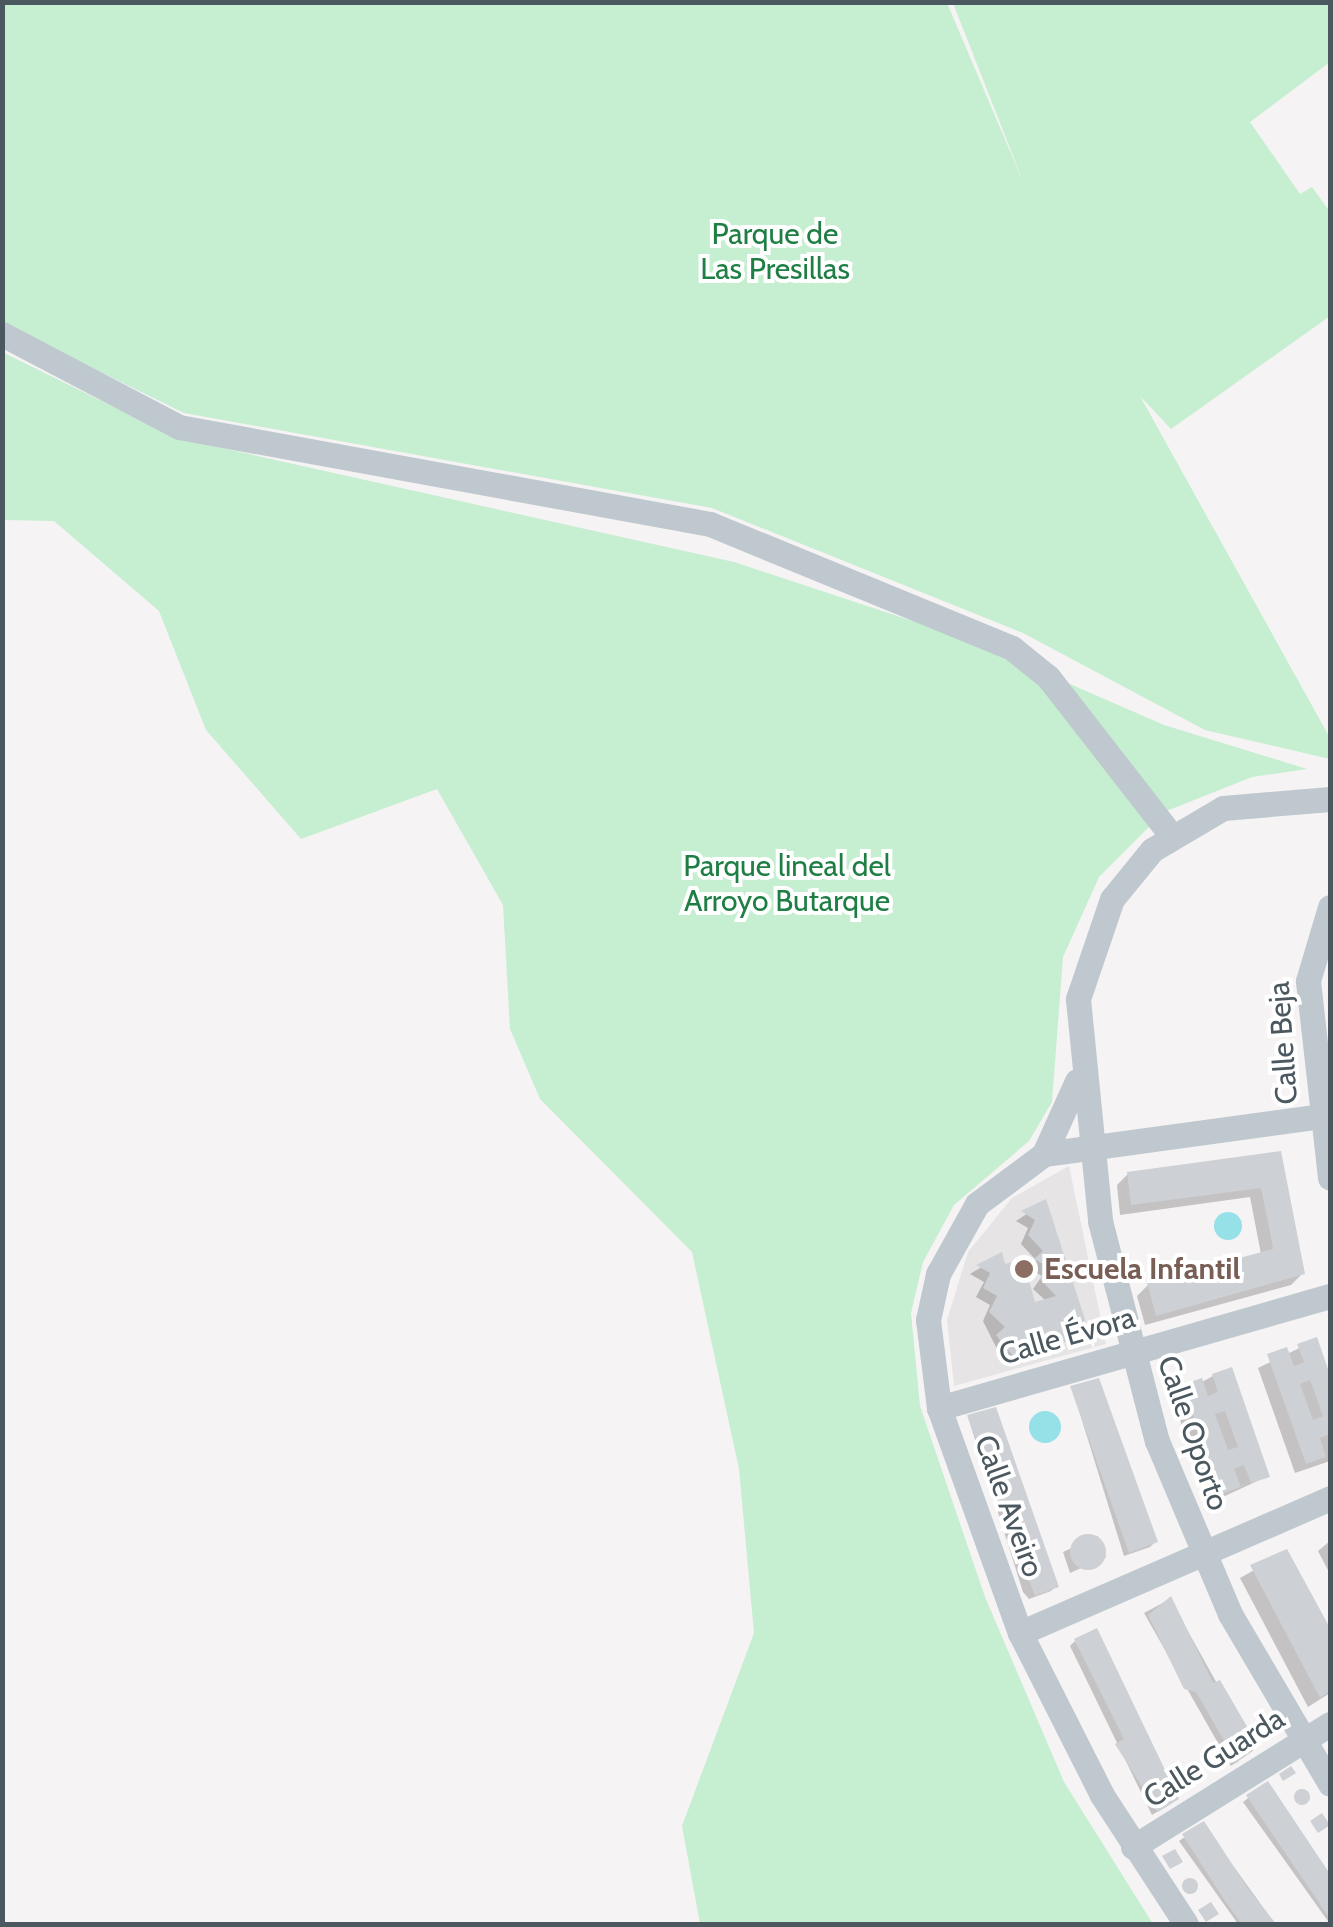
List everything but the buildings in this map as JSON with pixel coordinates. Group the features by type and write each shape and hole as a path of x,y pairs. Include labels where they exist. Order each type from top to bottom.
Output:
{"street":[{"path":"2,334 179,426 710,524 1012,648 1048,677 1171,835"},
{"name":"Calle Oporto","path":"1330,799 1264,798 1171,835 1112,898 1088,952 1080,1074 1086,1146 1130,1351 1201,1553 1301,1742 1330,1784"},
{"name":"Calle Beja","path":"1330,907 1308,981 1330,1178"},
{"name":"Calle Oporto","path":"1044,1154 1080,1074"},
{"name":"Calle Aveiro","path":"1186,1924 1133,1847 1020,1633 938,1408 928,1320 938,1274 977,1204 1044,1154 1325,1116"},
{"name":"Calle Évora","path":"938,1408 1330,1296"},
{"path":"1020,1633 1330,1498"},
{"name":"Calle Guarda","path":"1133,1847 1330,1724"}],"shaded area":[{"name":"Escuela Infantil","path":"1069,1166 1106,1344 954,1386 947,1320 968,1252 1012,1198"}],"green space":[{"name":"Parque de Las Presillas","path":"2,3 947,3 1024,184 953,3 1330,3 1330,62 1250,122 1300,194 1312,187 1330,212 1330,316 1171,429 1140,396 1330,738 1330,759 1205,730 1023,633 712,508 184,413 3,324"},
{"name":"Parque lineal del Arroyo Butarque","path":"2,352 177,438 734,562 967,639 1164,725 1307,769 1252,777 1164,812 1099,877 1063,957 1052,1102 1029,1141 954,1205 923,1262 911,1313 920,1406 985,1597 1064,1782 1153,1924 700,1924 682,1826 754,1633 739,1469 692,1252 540,1099 510,1029 503,905 437,789 301,839 206,730 159,611 54,521 3,520"}],"water":[{"path":"1228,1212 1238,1216 1242,1226 1238,1236 1228,1240 1218,1236 1214,1226 1218,1216"},
{"path":"1045,1411 1056,1416 1061,1427 1056,1438 1045,1443 1034,1438 1029,1427 1034,1416"}],"place":[{"name":"Escuela Infantil","path":"1024,1269"}]}
